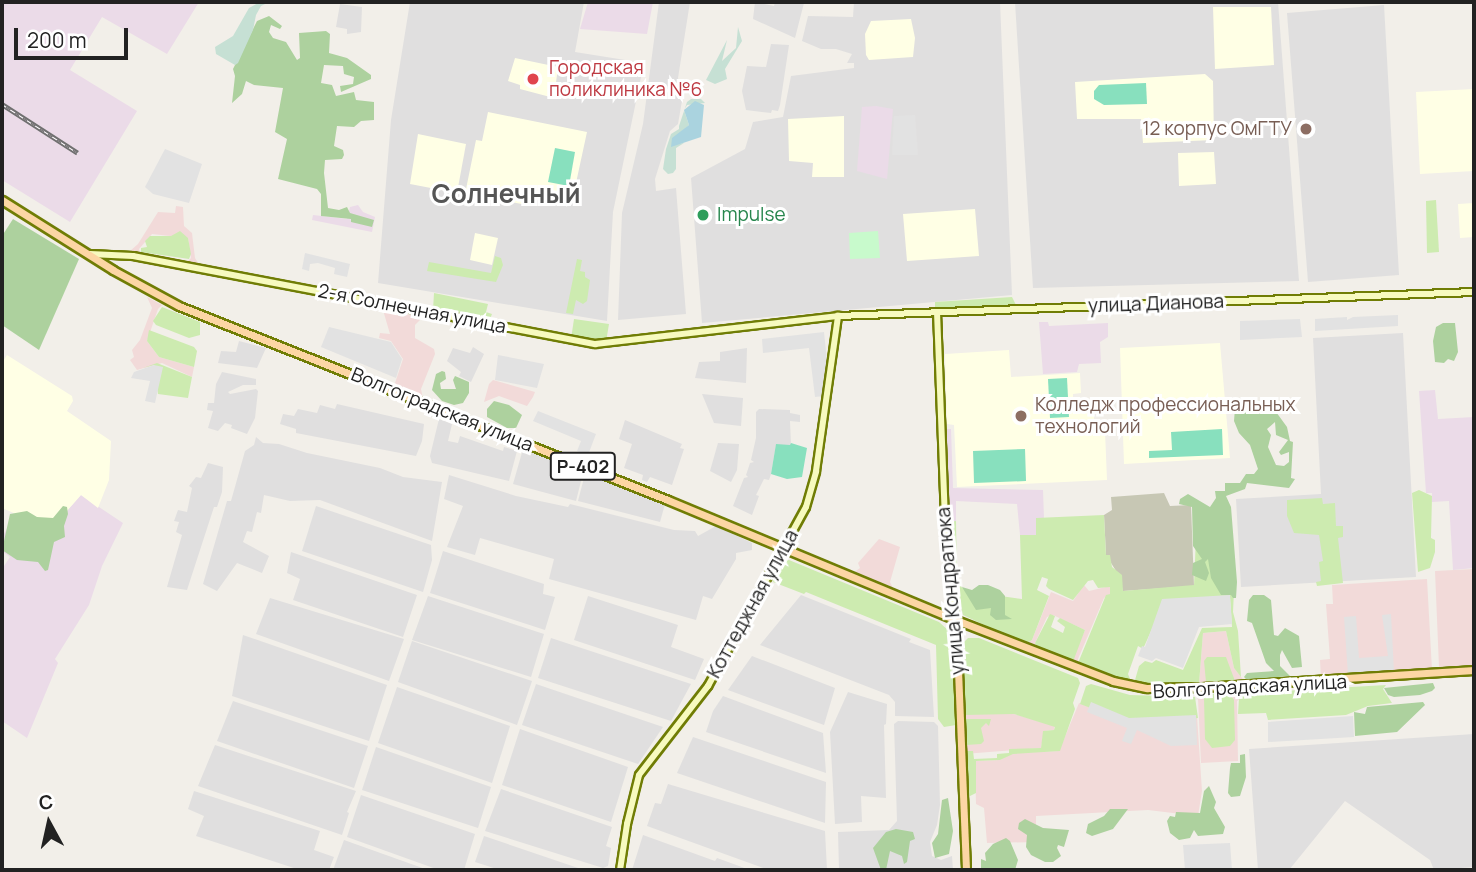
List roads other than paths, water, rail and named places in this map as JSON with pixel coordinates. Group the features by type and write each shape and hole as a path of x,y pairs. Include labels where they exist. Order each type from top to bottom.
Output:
{"main road":[{"name":"2-я Солнечная улица","path":"2,200 90,254 133,256 596,344 838,316"},
{"name":"Волгоградская улица","path":"90,254 179,306 646,491 1087,676 1122,688 1146,692 1474,672"},
{"name":"улица Дианова","path":"838,316 1474,292"},
{"name":"улица Кондратюка","path":"937,312 946,547 956,620 966,870"},
{"name":"Коттеджная улица","path":"620,870 627,824 639,775 708,686 747,610 806,507 814,482 838,316"}],"water":[{"path":"695,101 704,105 701,137 671,147 672,138 689,125 684,110"}],"railway":[{"path":"2,104 78,153"}],"place":[{"name":"Городская поликлиника №6","path":"533,79"},
{"name":"12 корпус ОмГТУ","path":"1306,129"},
{"name":"Impulse","path":"703,215"},
{"name":"Колледж профессиональных технологий","path":"1021,416"}],"district":[{"name":"Солнечный","path":"506,194"}]}
